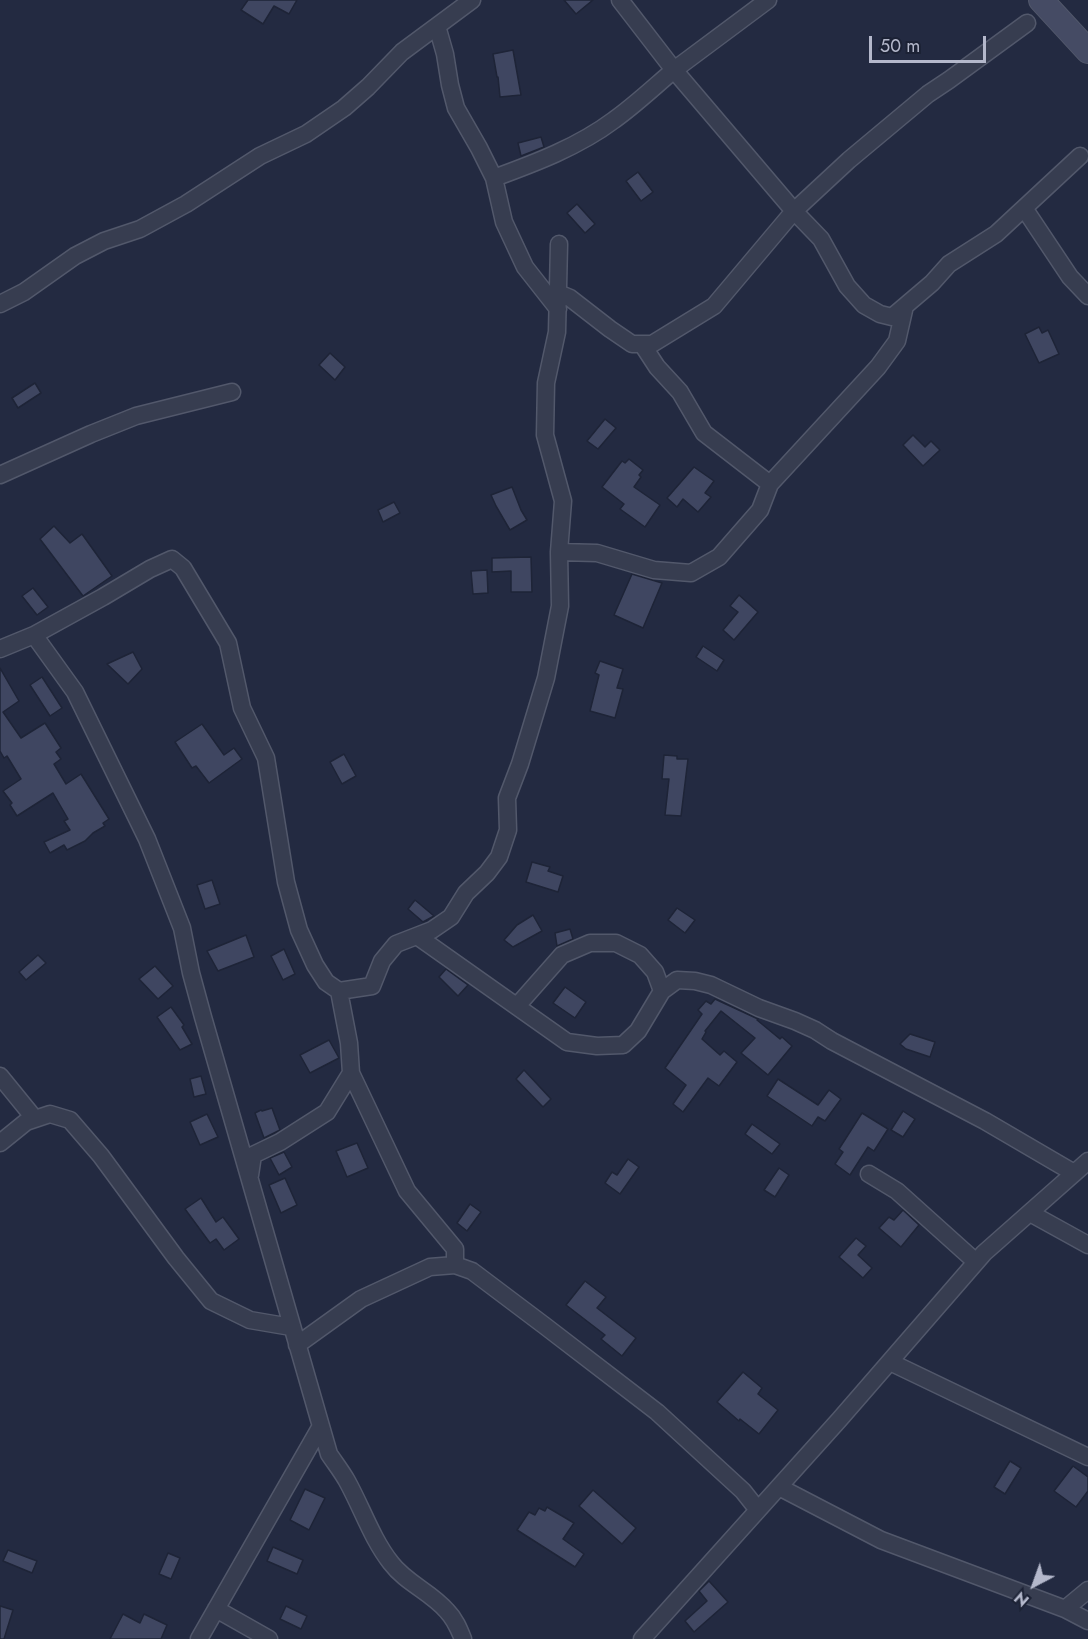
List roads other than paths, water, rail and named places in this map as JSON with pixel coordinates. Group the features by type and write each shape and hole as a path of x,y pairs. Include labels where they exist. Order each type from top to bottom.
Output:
{"street":[{"path":"0,304 24,292 75,256 104,241 140,229 186,204 260,156 306,134 344,108 402,52 472,0"},
{"path":"620,0 674,69 794,211 822,239 847,286 864,305 880,314 892,317 932,283 949,264 996,234 1080,156"},
{"path":"494,178 535,164 613,121 674,69 768,0"},
{"path":"1041,0 1088,51"},
{"path":"558,301 570,298 632,344 652,344 714,306 794,211 849,160 928,94 1027,23"},
{"path":"436,26 445,54 456,108 494,178 504,222 525,267 558,301"},
{"path":"1024,208 1070,277 1088,296"},
{"path":"0,649 34,635 172,559 183,568 228,643 242,708 266,758 286,882 299,930 315,965 326,982 339,991 372,986 382,961 396,944 432,930 451,917 466,893 487,873 499,857 508,830 507,798 520,764 546,678 560,606 559,552 563,501 545,435 546,383 557,332 559,244"},
{"path":"559,552 597,553 654,570 691,573 719,557 759,510 770,484 879,367 897,341 905,306"},
{"path":"642,344 657,367 680,392 704,434 770,484"},
{"path":"0,475 136,416 232,392"},
{"path":"34,635 75,692 151,850 182,928 191,973 329,1454 346,1480 389,1561 400,1575 447,1610 458,1625 463,1639"},
{"path":"417,936 567,1042 597,1046 623,1045 638,1031 662,990 677,980 711,985 759,1008 815,1030 985,1121 1074,1173"},
{"path":"517,1006 562,955 590,943 616,943 640,955 655,972 662,990"},
{"path":"339,991 349,1042 351,1073 407,1191 455,1249 455,1264"},
{"path":"249,1176 253,1155 280,1142 327,1112 351,1073"},
{"path":"0,1076 35,1119"},
{"path":"0,1143 26,1122 50,1114 70,1120 101,1156 176,1258 211,1301 250,1320 291,1327"},
{"path":"642,1639 890,1362 984,1253 1088,1161"},
{"path":"869,1174 897,1191 976,1262"},
{"path":"1030,1213 1088,1245"},
{"path":"297,1345 361,1299 430,1267 455,1264 472,1271 657,1412 743,1491 758,1510"},
{"path":"890,1362 1088,1457"},
{"path":"199,1639 321,1426"},
{"path":"779,1487 881,1540 1065,1609 1088,1621"},
{"path":"1065,1609 1088,1590"},
{"path":"216,1609 269,1639"}]}
